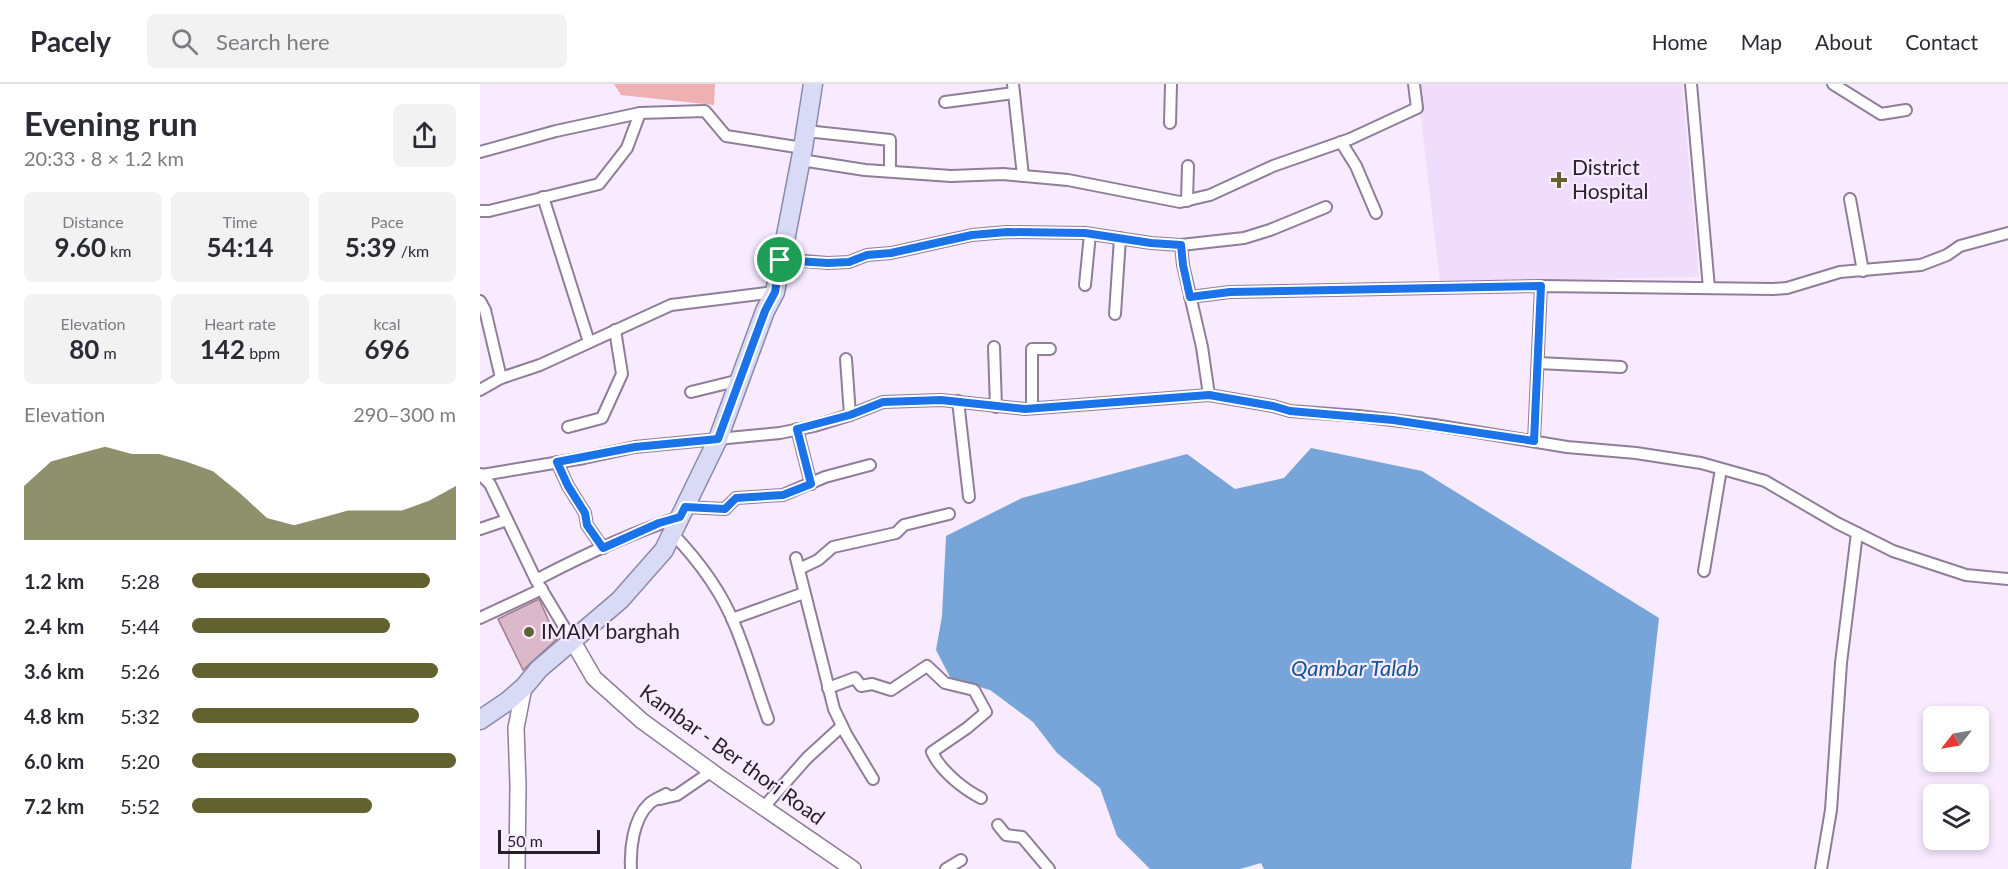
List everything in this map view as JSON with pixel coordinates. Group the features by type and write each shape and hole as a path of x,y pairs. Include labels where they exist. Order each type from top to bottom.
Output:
{"main road":[{"path":"480,720 508,701 539,669 620,600 664,549 718,439 765,311 775,292 813,84"}],"street":[{"path":"1170,123 1171,84"},
{"path":"480,152 556,131 640,112 705,111 726,136 803,146 890,171 951,176 1003,174 1068,180 1180,202 1210,195 1273,166 1341,142 1417,108 1414,84"},
{"path":"1691,84 1708,288"},
{"path":"1833,84 1881,114 1906,110"},
{"path":"945,102 1014,88 1023,176"},
{"path":"480,211 489,211 599,184 627,148 640,112"},
{"path":"803,146 890,140 890,171"},
{"path":"1341,142 1356,166 1376,213"},
{"path":"1187,201 1188,166"},
{"path":"543,197 589,342"},
{"path":"1850,200 1863,271"},
{"path":"780,260 849,262 867,255 891,253 972,235 1007,232 1090,234 1181,245 1244,238 1326,207"},
{"path":"1190,297 1230,292 1541,286 1787,288 1840,272 1921,265 1947,255 1960,246 2008,233"},
{"path":"1085,285 1090,234"},
{"path":"1114,314 1120,238"},
{"path":"1181,245 1183,265 1202,347 1209,395"},
{"path":"1534,441 1541,286"},
{"path":"480,390 501,378 540,365 671,305 775,292"},
{"path":"480,301 485,310 501,378"},
{"path":"568,427 602,418 611,401 622,374 615,330"},
{"path":"994,347 996,407"},
{"path":"1032,408 1032,349 1050,349"},
{"path":"846,359 850,415"},
{"path":"1538,363 1621,367"},
{"path":"691,392 740,380"},
{"path":"481,474 635,447 797,429 850,415 883,402 958,401 996,407 1032,408 1209,395 1290,411 1393,420 1568,447 1636,453 1701,463 1766,481 1893,551 1966,575 2008,579"},
{"path":"958,401 969,498"},
{"path":"797,429 811,484"},
{"path":"557,462 568,486 585,513 587,525 603,548"},
{"path":"480,618 603,548 659,523 725,509 736,498 783,495 825,477 870,465"},
{"path":"1704,571 1721,470"},
{"path":"481,474 490,484 539,584 572,640"},
{"path":"873,779 834,709 797,563 818,560 833,547 865,538 896,533 904,525 950,514"},
{"path":"679,519 699,562 732,619 768,719"},
{"path":"480,529 507,520"},
{"path":"1821,869 1831,810 1841,663 1857,533"},
{"path":"732,619 804,593"},
{"name":"Kambar - Ber thori Road","path":"572,640 594,678 642,721 853,869"},
{"path":"828,688 855,678 861,686 872,684 891,690 927,666 945,683 974,690 986,712 932,752 935,760 948,773 970,792 981,798"},
{"path":"517,869 516,728 524,687"},
{"path":"763,808 807,758 842,726"},
{"path":"631,869 632,839 648,805 661,797 677,795 712,771"},
{"path":"998,825 1006,835 1022,837 1049,869"},
{"path":"946,869 961,860"}],"shaded area":[{"path":"614,84 715,84 714,105 621,95"},
{"name":"District Hospital","path":"1417,84 1682,84 1699,277 1440,281"}],"water":[{"name":"Qambar Talab","path":"1311,448 1422,471 1659,618 1631,869 1264,869 1261,863 1240,869 1150,869 1117,836 1100,788 1057,753 1033,722 990,690 951,679 936,650 942,616 946,536 1022,498 1187,454 1235,489 1284,478"}],"building":[{"name":"IMAM barghah","path":"539,599 557,639 523,670 498,619"}],"place":[{"name":"District Hospital","path":"1559,180"},
{"name":"IMAM barghah","path":"529,632"}],"route":[{"path":"1007,232 1085,233 1181,245 1190,297 1230,292 1541,286 1534,441 1434,425 1290,411 1209,395 1025,409 941,400 883,402 850,415 797,429 811,484 783,495 736,498 725,509 685,507 680,517 659,523 603,548 587,525 585,513 568,486 557,462 635,447 718,439 765,311 775,292 780,260 849,262 867,255 891,253 972,235 1007,232"}]}
